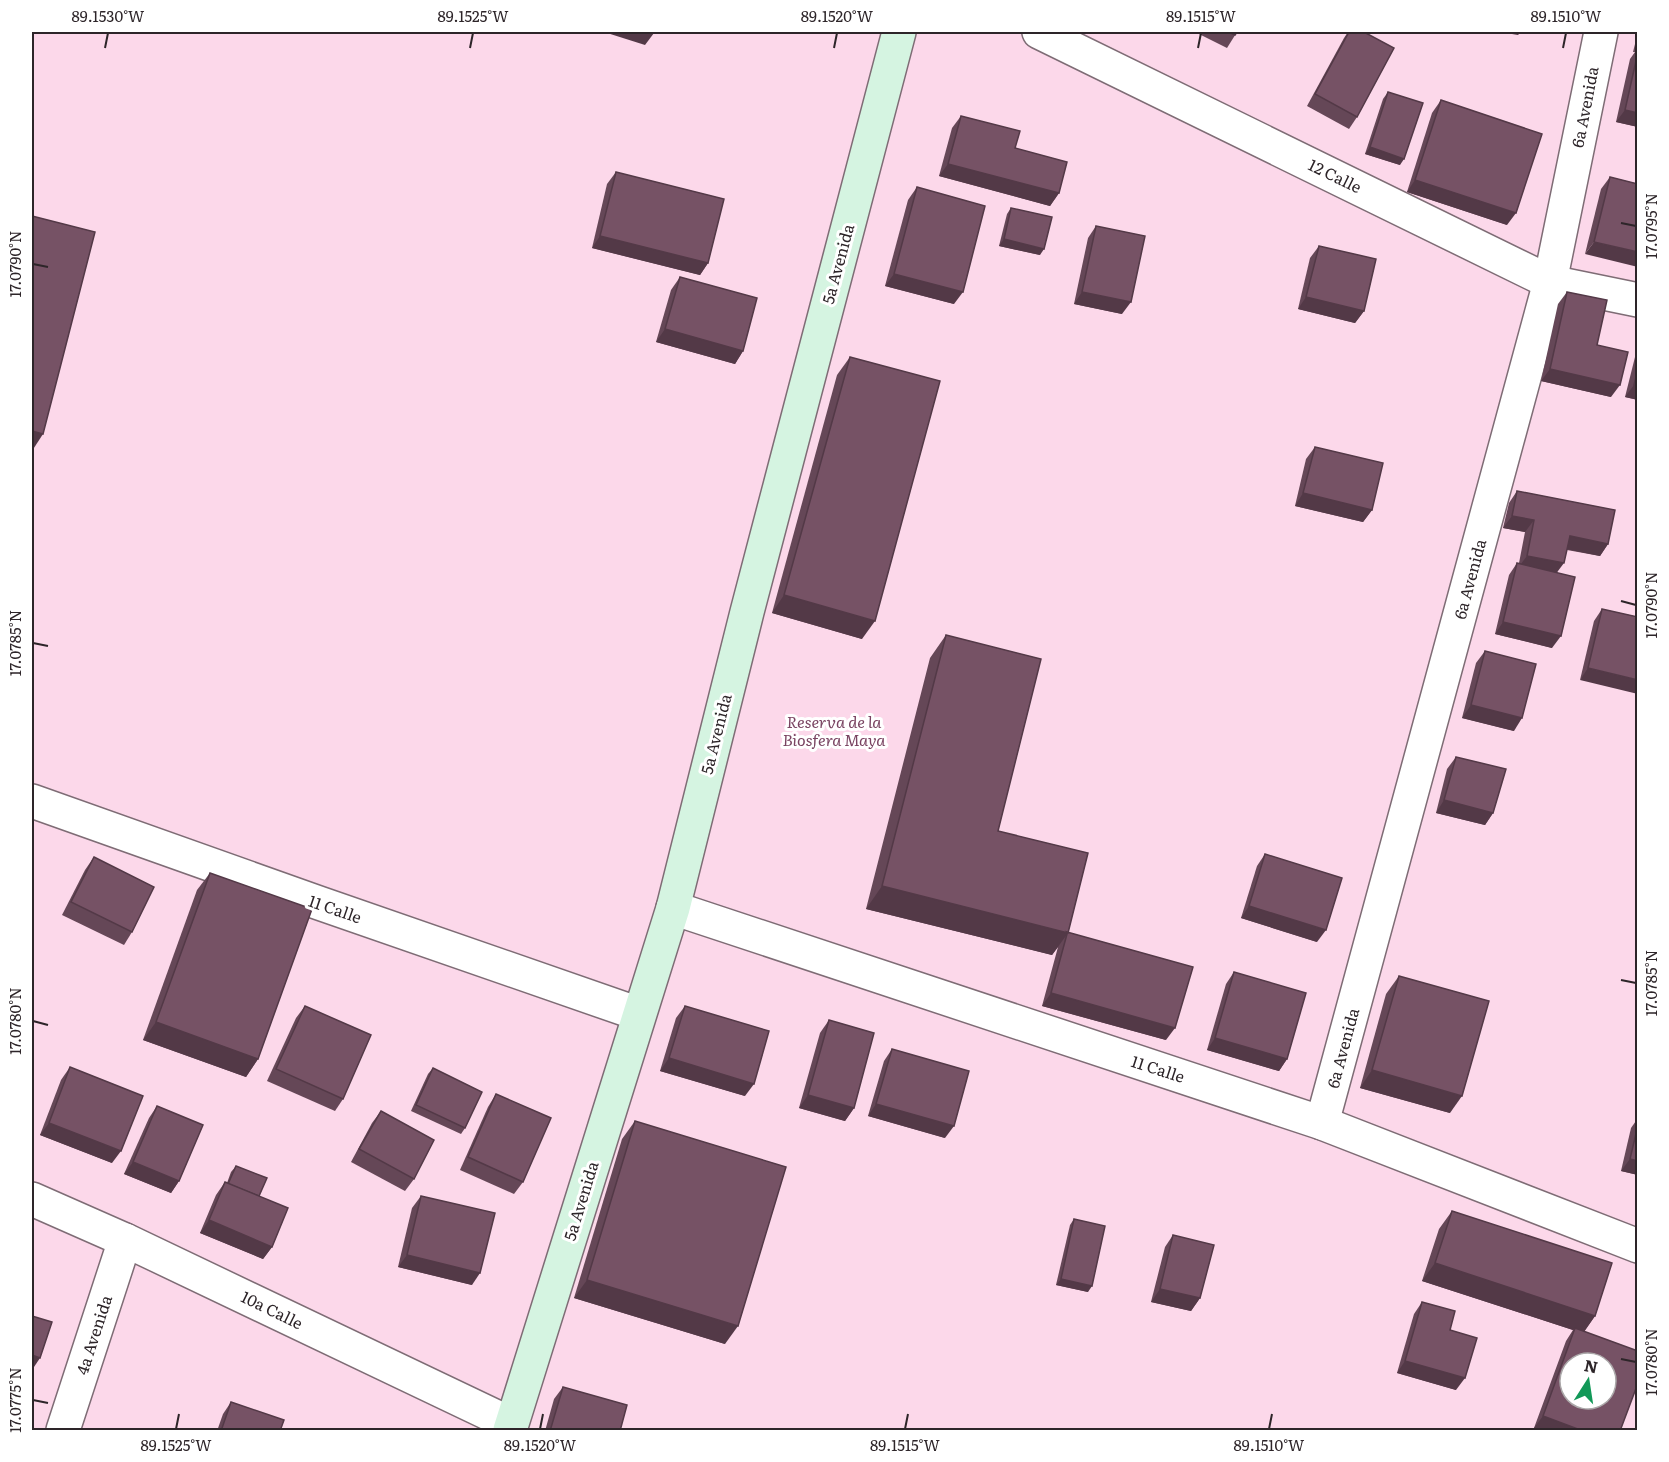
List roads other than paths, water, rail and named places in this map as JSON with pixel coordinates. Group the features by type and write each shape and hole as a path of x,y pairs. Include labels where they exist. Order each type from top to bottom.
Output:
{"street":[{"name":"5a Avenida","path":"511,1427 673,908 747,612 899,32"},
{"name":"12 Calle","path":"1039,32 1550,282 1638,300"},
{"name":"6a Avenida","path":"1322,1123 1550,282 1601,32"},
{"name":"11 Calle","path":"32,801 639,1014"},
{"name":"11 Calle","path":"673,908 1322,1123 1638,1246"},
{"name":"10a Calle","path":"32,1199 125,1240 511,1427"},
{"name":"4a Avenida","path":"63,1431 125,1240"}],"park label":[{"name":"Reserva de la Biosfera Maya","path":"834,731"}]}
